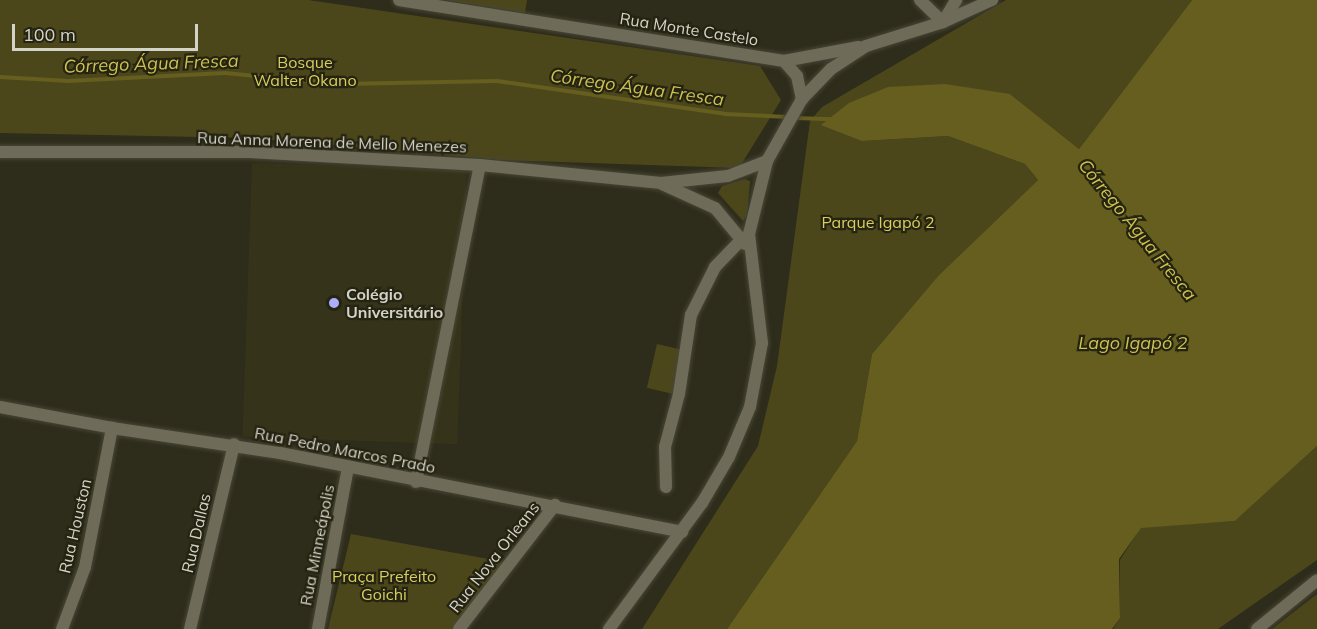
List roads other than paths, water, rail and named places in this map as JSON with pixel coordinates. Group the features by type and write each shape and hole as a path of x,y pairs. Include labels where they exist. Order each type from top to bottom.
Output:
{"street":[{"name":"Rua Monte Castelo","path":"399,0 784,61 866,46"},
{"path":"920,0 943,22"},
{"path":"943,22 956,0"},
{"path":"609,629 682,532 729,457 750,407 762,343 749,234 767,161 801,100 831,69 866,46 943,22 992,0"},
{"path":"784,61 797,75 801,100"},
{"name":"Rua Anna Morena de Mello Menezes","path":"0,152 249,152 480,165 661,183"},
{"path":"661,183 728,176 767,161"},
{"path":"416,482 480,165"},
{"path":"661,183 715,208 742,238 753,263"},
{"path":"666,488 665,447 680,394 691,315 715,267 742,238"},
{"name":"Rua Pedro Marcos Prado","path":"0,407 112,428 234,444 416,482 555,505 682,532"},
{"name":"Rua Houston","path":"62,629 85,567 112,428"},
{"name":"Rua Dallas","path":"190,629 234,444"},
{"name":"Rua Minneápolis","path":"318,629 348,467"},
{"name":"Rua Nova Orleans","path":"459,629 555,505"},
{"path":"1257,629 1317,580"}],"water":[{"name":"Lago Igapó 2","path":"1192,0 1317,0 1317,446 1235,521 1141,528 1119,559 1120,618 1112,629 727,629 857,441 872,354 938,276 1038,180 1025,164 948,136 862,141 821,125 849,103 888,87 945,84 1010,94 1079,149"}],"waterway":[{"name":"Córrego Água Fresca","path":"0,77 68,81 225,73 341,84 497,81 725,114 788,117"},
{"name":"Córrego Água Fresca","path":"795,118 833,119"}],"place":[{"name":"Colégio Universitário","path":"334,303"}],"park label":[{"name":"Bosque Walter Okano","path":"305,71"},
{"name":"Parque Igapó 2","path":"878,222"},
{"name":"Praça Prefeito Goichi","path":"384,585"}]}
